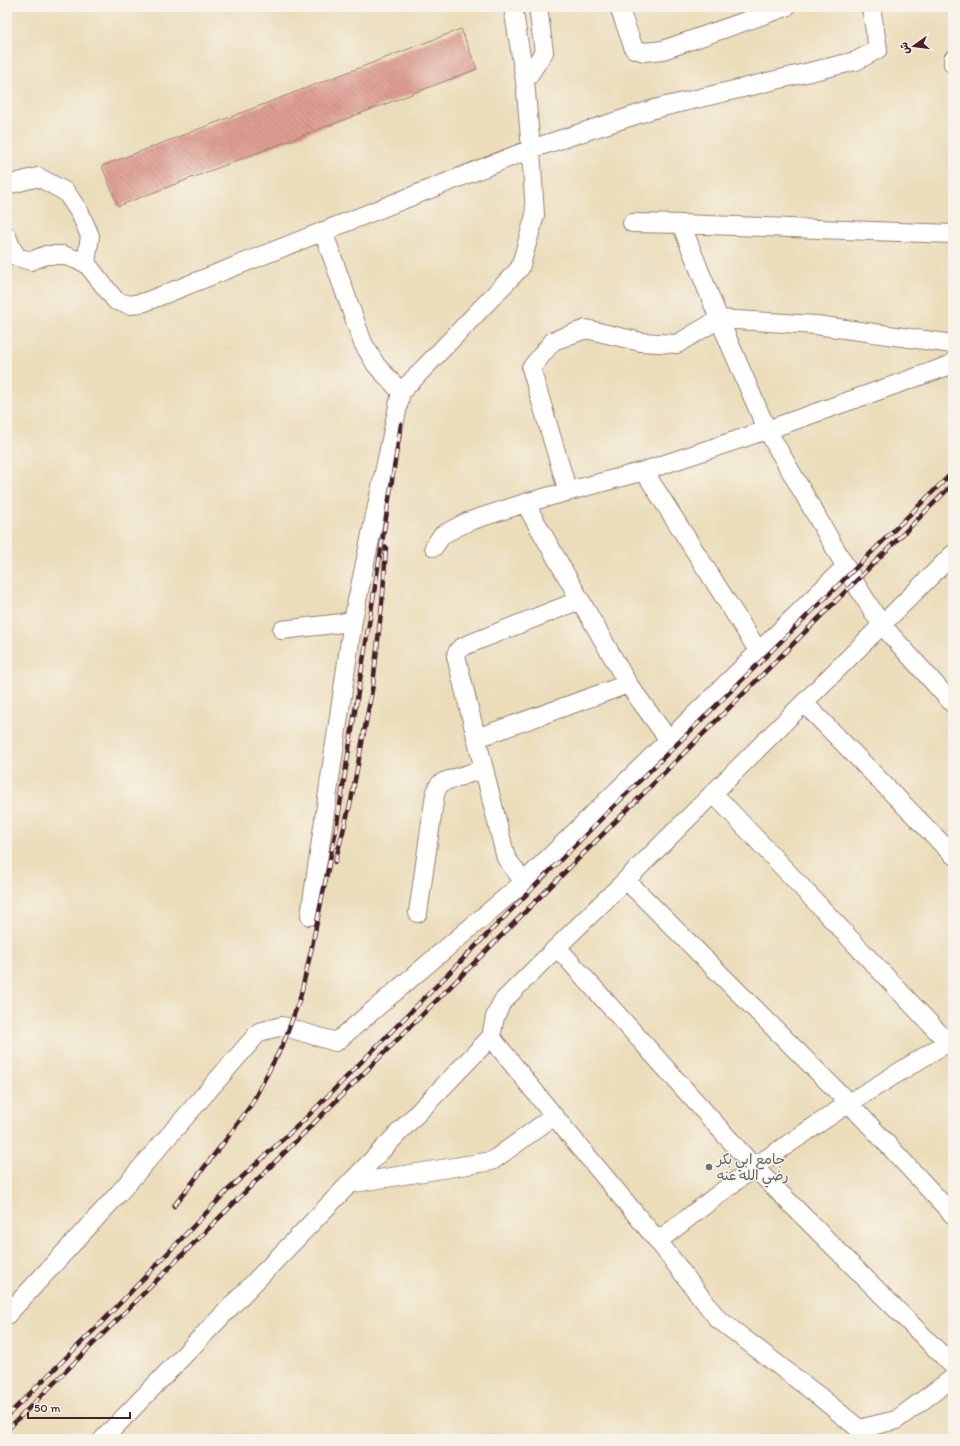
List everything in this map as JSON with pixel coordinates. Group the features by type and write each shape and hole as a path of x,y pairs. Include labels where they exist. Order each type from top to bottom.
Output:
{"street":[{"path":"310,916 353,620 401,392 520,268 534,215 532,149 525,81 513,7"},
{"path":"525,81 544,52 538,7"},
{"path":"619,7 634,49 645,52 663,50 750,13 786,7"},
{"path":"7,236 17,257 31,261 46,255 63,255 86,263 116,301 130,305 145,302 532,149 654,109 856,60 878,49 872,7"},
{"path":"953,59 953,64"},
{"path":"7,185 38,176 66,192 80,213 90,236 86,263"},
{"path":"632,223 953,234"},
{"path":"680,224 767,430 845,567 881,624 953,704"},
{"path":"323,231 363,343 376,365 401,392"},
{"path":"568,492 531,368 553,341 586,329 641,342 677,344 719,319 816,325 953,344"},
{"path":"434,547 442,535 467,522 525,503 644,471 767,430 953,363"},
{"path":"644,471 759,652"},
{"path":"525,503 628,684 669,740"},
{"path":"103,1439 490,1037 495,1017 502,1002 804,703 881,624 952,557"},
{"path":"7,1315 119,1193 259,1032 282,1026 336,1042 524,882 845,567"},
{"path":"524,882 506,858 456,656 458,649 469,644 580,600"},
{"path":"282,630 342,623 353,620"},
{"path":"477,738 628,684"},
{"path":"804,703 953,855"},
{"path":"418,913 435,794 443,782 483,769"},
{"path":"658,1241 754,1166 849,1103 951,1043 713,793"},
{"path":"626,880 849,1103 953,1215"},
{"path":"557,947 754,1166 953,1366"},
{"path":"490,1037 658,1241 717,1318 859,1429 896,1420 953,1378"},
{"path":"348,1184 492,1161 554,1116"}],"building":[{"path":"461,29 477,69 118,206 102,166"}],"railway":[{"path":"174,1206 251,1105 284,1042 300,998 336,830 401,424"},
{"path":"7,1416 103,1321 227,1191 305,1119 606,814 953,472"},
{"path":"7,1430 953,484"},
{"path":"335,862 351,801 373,685 383,594 386,547"}],"place":[{"name":"جامع ابي بكر رضي الله عنه","path":"709,1167"}]}
